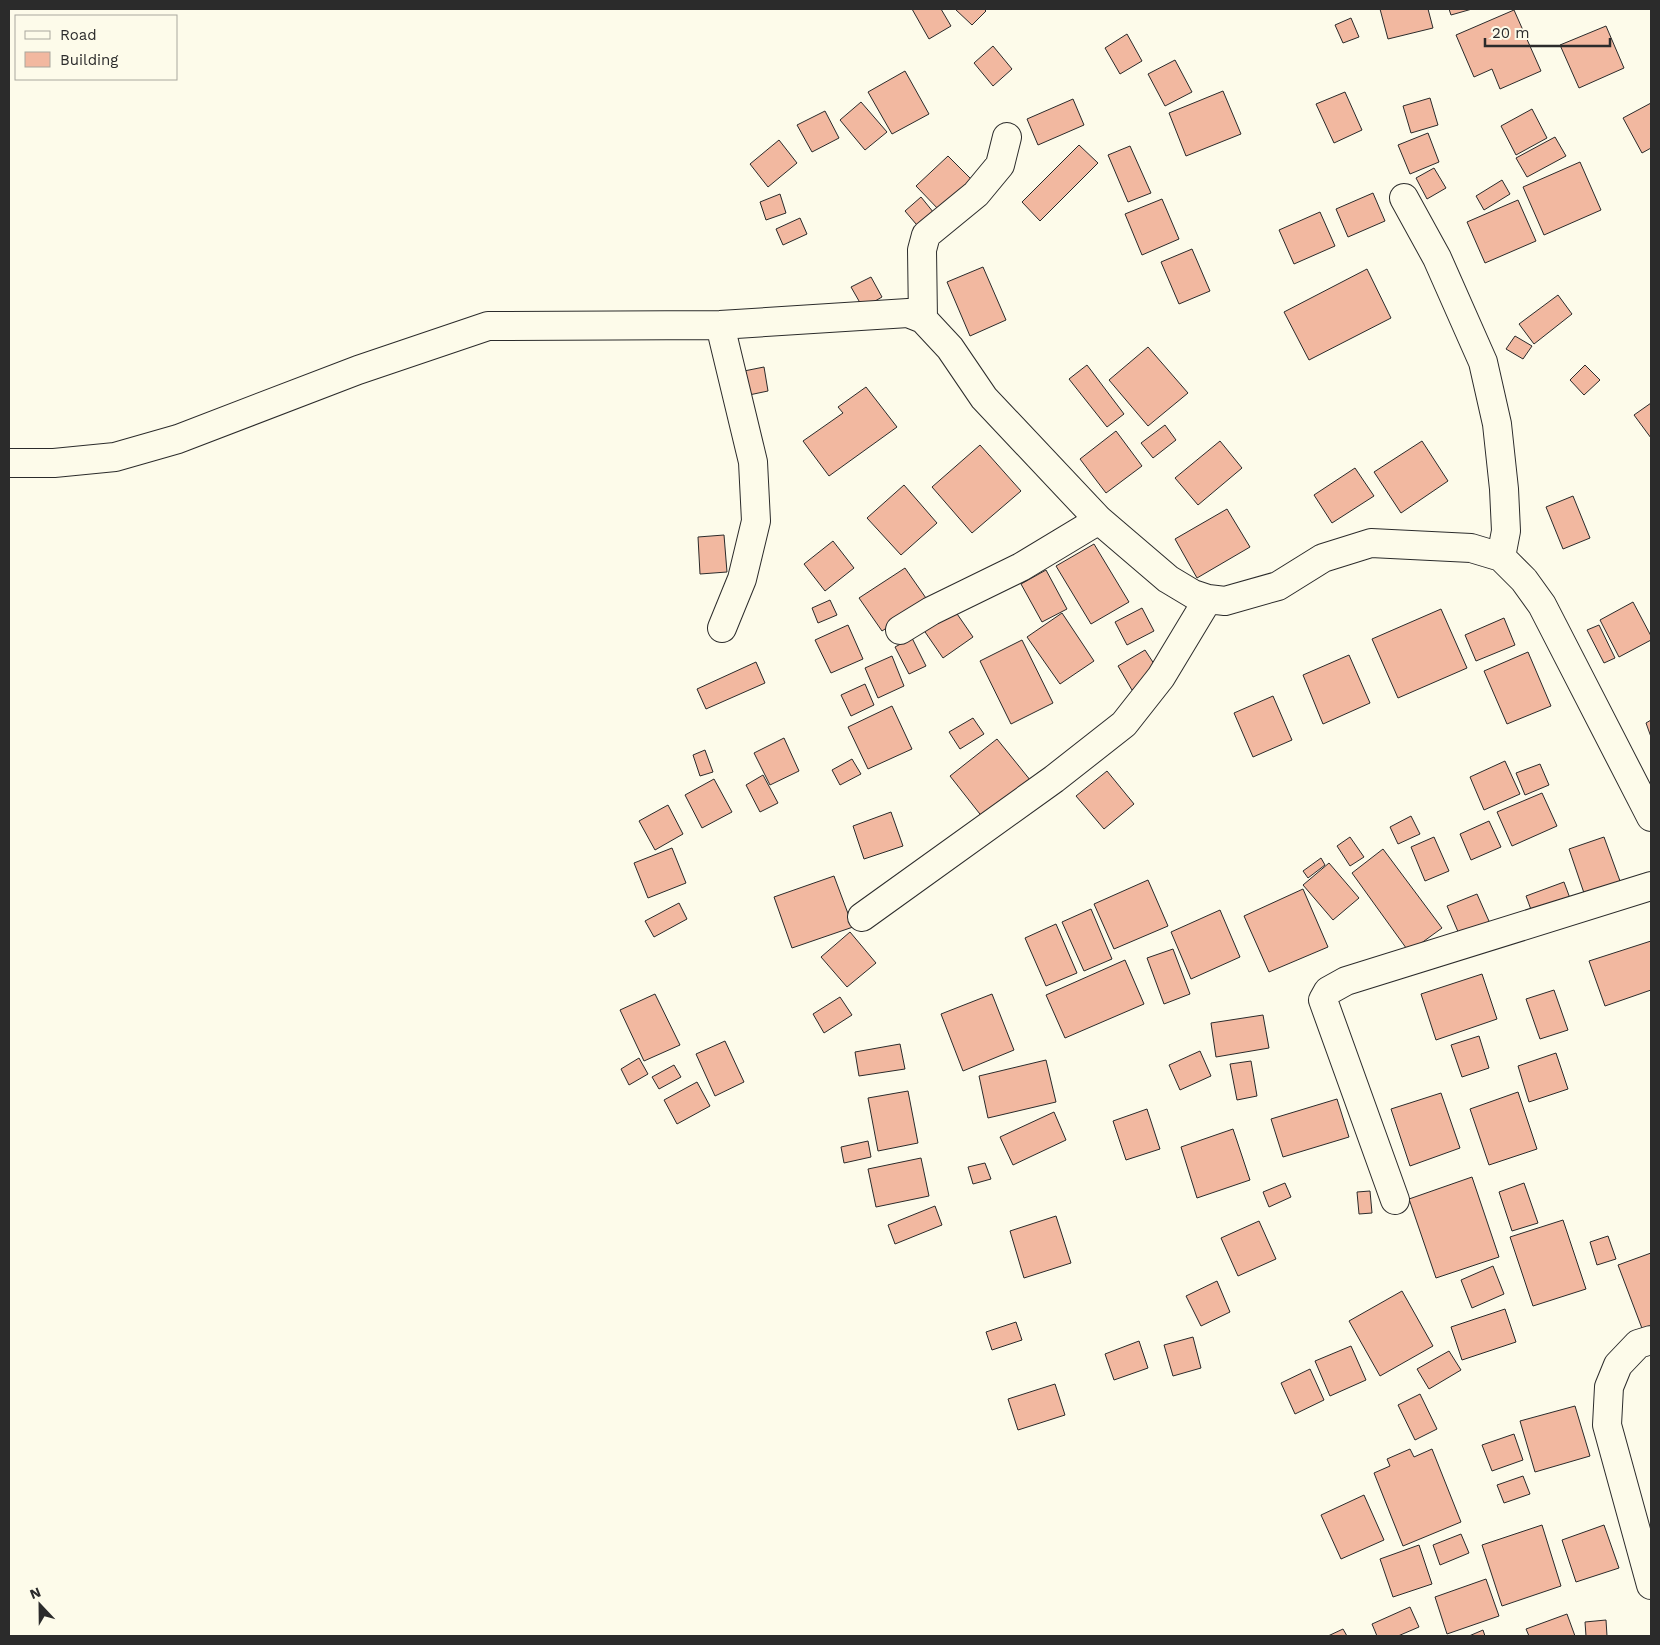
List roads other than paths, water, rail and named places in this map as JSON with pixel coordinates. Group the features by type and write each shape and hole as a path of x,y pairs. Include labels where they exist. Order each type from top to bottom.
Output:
{"street":[{"path":"923,320 922,250 926,236 976,194 1000,165 1006,137"},
{"path":"1404,198 1437,258 1483,362 1497,424 1504,489 1506,531 1501,557"},
{"path":"9,463 54,463 115,457 178,439 358,370 488,326 720,325 908,313 923,320 950,348 984,398 1099,520 1168,579 1193,594 1208,599 1225,601 1278,586 1322,558 1371,542 1471,548 1501,557 1524,580 1542,605 1651,817"},
{"path":"720,325 753,462 756,521 742,579 722,628"},
{"path":"900,630 931,611 1021,567 1099,520"},
{"path":"862,917 1054,779 1124,724 1161,678 1208,599"},
{"path":"1395,1200 1323,1000 1328,991 1346,981 1651,886"},
{"path":"1651,1340 1638,1344 1618,1364 1609,1388 1608,1425 1651,1585"}]}
